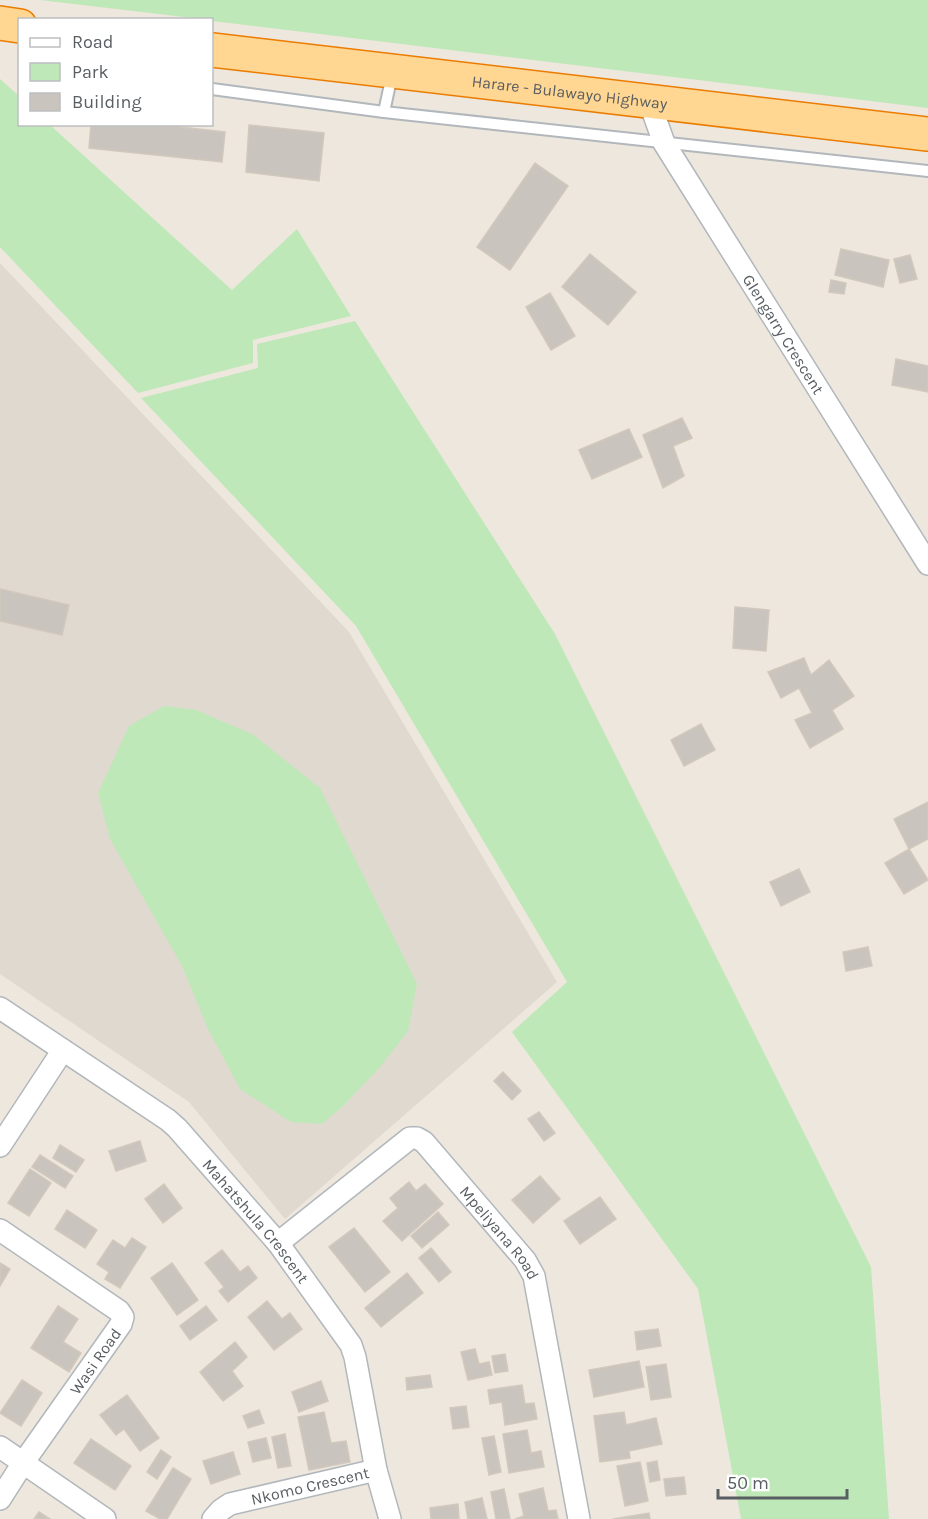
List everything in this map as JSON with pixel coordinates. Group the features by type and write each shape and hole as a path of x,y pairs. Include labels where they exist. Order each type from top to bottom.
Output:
{"highway":[{"name":"Harare - Bulawayo Highway","path":"213,50 928,134"}],"street":[{"name":"Glengarry Crescent","path":"649,101 664,143 928,564"},
{"name":"Mahatshula Crescent","path":"0,1008 168,1120 278,1243 351,1345 376,1470 390,1519"},
{"path":"0,1146 63,1050"},
{"name":"Mpeliyana Road","path":"278,1243 410,1138 417,1138 424,1142 525,1260 534,1276 579,1519"},
{"name":"Wasi Road","path":"0,1230 119,1311 123,1317 121,1324 0,1499"},
{"path":"0,1447 105,1519"},
{"name":"Nkomo Crescent","path":"213,1519 220,1510 230,1504 376,1470"}],"lane":[{"path":"384,112 393,72"},
{"path":"213,89 384,112 928,171"}],"shaded area":[{"path":"0,263 349,632 557,982 285,1219 189,1102 0,974"}],"green space":[{"path":"40,0 928,0 928,108 213,21 213,18 195,18"},
{"path":"0,79 18,95 18,126 51,126 232,290 297,229 351,316 253,340 253,363 138,393 0,247"},
{"path":"355,321 555,634 871,1267 889,1519 741,1519 698,1289 512,1032 567,982 356,626 141,398 258,368 257,344"},
{"path":"164,706 196,710 252,734 320,788 417,984 408,1031 380,1067 343,1106 322,1124 291,1122 240,1089 208,1029 182,966 110,839 98,793 129,726"}],"building":[{"path":"249,125 324,133 319,181 246,172"},
{"path":"91,126 171,126 225,132 222,162 89,148"},
{"path":"535,163 568,186 510,270 477,247"},
{"path":"841,249 889,260 883,287 835,275"},
{"path":"590,254 636,292 608,325 562,287"},
{"path":"910,255 917,279 900,283 894,259"},
{"path":"831,280 846,283 844,294 829,292"},
{"path":"550,293 575,336 551,350 526,307"},
{"path":"896,359 928,366 928,392 892,385"},
{"path":"682,418 692,438 673,446 684,476 663,488 643,435"},
{"path":"629,429 642,457 592,479 579,450"},
{"path":"0,589 69,605 62,635 0,621"},
{"path":"735,607 769,610 766,651 733,648"},
{"path":"804,658 811,675 829,660 854,696 832,710 843,729 810,748 795,720 812,713 799,688 781,698 768,672"},
{"path":"701,724 715,750 684,766 671,740"},
{"path":"928,802 928,839 909,849 894,819"},
{"path":"909,849 928,880 904,894 885,863"},
{"path":"799,869 810,892 781,906 770,882"},
{"path":"868,947 872,966 846,971 843,952"},
{"path":"503,1072 521,1091 512,1100 494,1081"},
{"path":"539,1112 555,1133 544,1141 528,1119"},
{"path":"140,1141 146,1161 116,1171 109,1151"},
{"path":"60,1145 84,1160 76,1172 53,1158"},
{"path":"40,1155 73,1176 65,1188 32,1167"},
{"path":"30,1169 51,1183 29,1216 8,1203"},
{"path":"540,1176 560,1199 533,1223 512,1200"},
{"path":"409,1182 416,1191 425,1184 443,1204 402,1241 383,1221 398,1208 390,1198"},
{"path":"164,1184 182,1208 163,1223 145,1199"},
{"path":"600,1197 616,1219 580,1244 564,1221"},
{"path":"67,1210 97,1230 85,1248 55,1229"},
{"path":"438,1212 449,1225 422,1248 411,1236"},
{"path":"354,1228 390,1272 365,1292 329,1247"},
{"path":"132,1238 146,1247 120,1288 105,1279 109,1272 97,1264 113,1240 125,1248"},
{"path":"431,1248 451,1272 439,1282 419,1258"},
{"path":"222,1250 240,1272 248,1266 257,1278 228,1302 219,1291 224,1287 205,1263"},
{"path":"0,1263 10,1269 0,1286"},
{"path":"172,1263 198,1300 177,1315 151,1278"},
{"path":"407,1273 423,1293 381,1327 365,1308"},
{"path":"267,1301 282,1319 290,1313 302,1329 274,1350 248,1317"},
{"path":"58,1306 78,1319 63,1342 81,1353 69,1372 31,1348"},
{"path":"206,1306 217,1320 190,1340 180,1326"},
{"path":"658,1329 661,1346 637,1350 635,1332"},
{"path":"235,1342 247,1357 232,1371 243,1386 223,1401 200,1372"},
{"path":"475,1349 479,1364 489,1362 492,1375 468,1380 461,1352"},
{"path":"505,1354 508,1371 495,1373 492,1356"},
{"path":"639,1361 644,1387 594,1397 589,1370"},
{"path":"666,1364 671,1397 651,1400 646,1367"},
{"path":"430,1375 432,1387 407,1390 406,1378"},
{"path":"22,1380 42,1393 21,1426 0,1413"},
{"path":"321,1381 328,1401 299,1412 292,1392"},
{"path":"522,1385 525,1404 534,1403 537,1419 505,1425 502,1402 490,1404 488,1390"},
{"path":"127,1395 159,1438 140,1451 124,1429 116,1435 100,1415"},
{"path":"466,1406 469,1427 453,1429 450,1408"},
{"path":"259,1410 264,1423 248,1428 243,1416"},
{"path":"324,1412 331,1443 346,1441 350,1462 309,1470 298,1417"},
{"path":"624,1412 626,1425 656,1418 662,1444 629,1451 630,1458 600,1462 594,1416"},
{"path":"527,1430 531,1453 541,1451 544,1467 509,1473 503,1434"},
{"path":"285,1434 291,1466 278,1468 272,1437"},
{"path":"494,1436 501,1472 489,1475 482,1438"},
{"path":"266,1438 271,1458 253,1462 248,1442"},
{"path":"91,1439 131,1466 115,1490 74,1463"},
{"path":"161,1450 171,1457 157,1479 147,1472"},
{"path":"233,1452 240,1474 211,1484 203,1461"},
{"path":"657,1461 660,1480 650,1482 647,1463"},
{"path":"640,1462 648,1501 625,1506 617,1466"},
{"path":"173,1468 191,1479 167,1519 160,1519 146,1511"},
{"path":"684,1477 686,1494 666,1496 664,1479"},
{"path":"543,1488 548,1511 556,1510 558,1519 515,1519 524,1516 519,1494"},
{"path":"504,1489 510,1519 496,1519 491,1492"},
{"path":"482,1498 487,1519 468,1519 465,1502"},
{"path":"458,1504 459,1519 431,1519 430,1508"},
{"path":"39,1512 50,1519 34,1519"},
{"path":"649,1513 650,1519 613,1519"}]}
